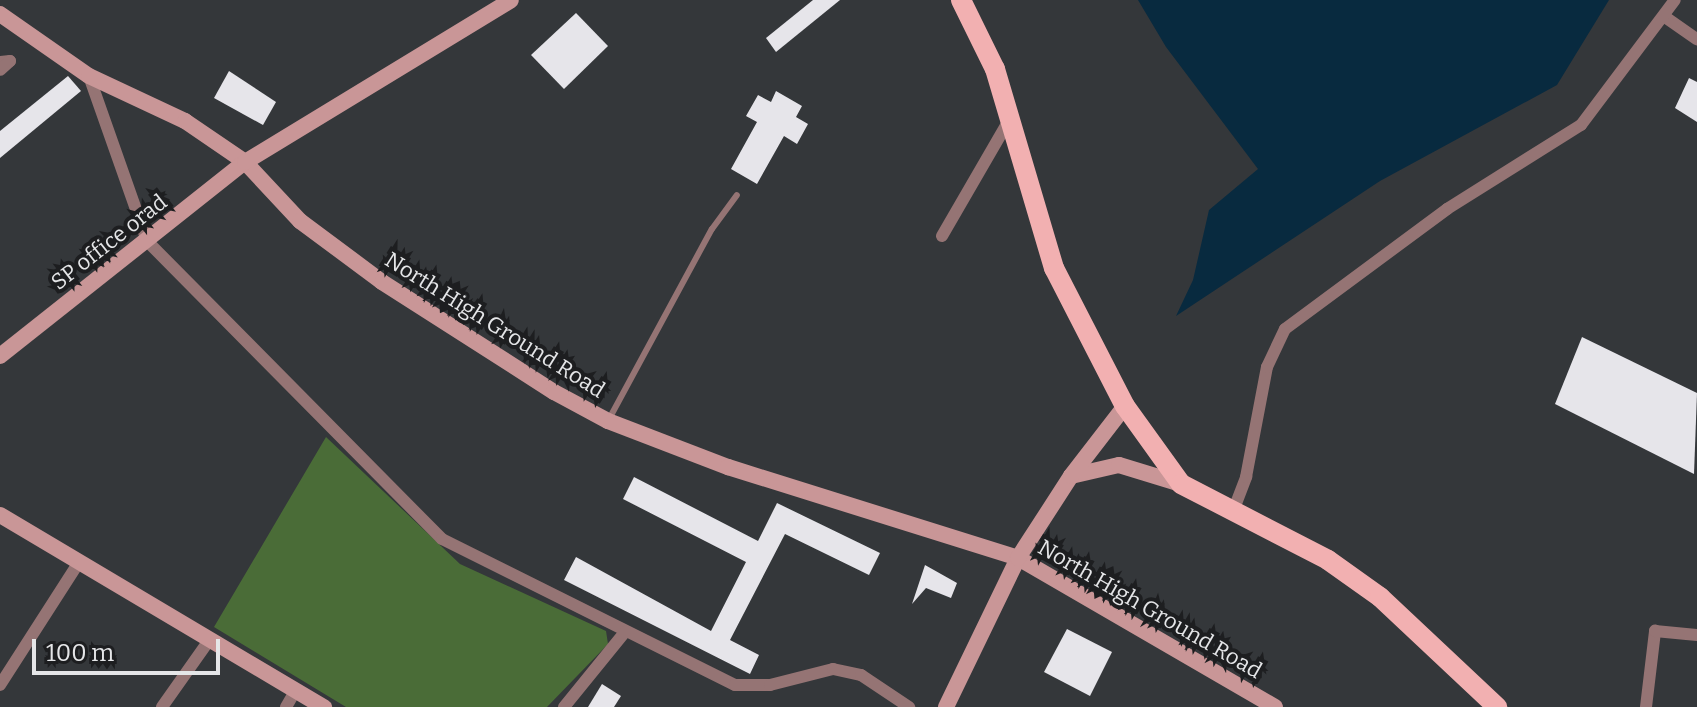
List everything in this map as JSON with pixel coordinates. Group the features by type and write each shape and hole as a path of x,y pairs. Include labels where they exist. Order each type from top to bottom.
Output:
{"main road":[{"name":"SP office orad","path":"0,356 245,162 511,0"},
{"path":"961,0 995,69 1054,268 1125,406 1181,484"},
{"name":"North High Ground Road","path":"0,14 89,76 185,121 245,162 300,221 382,282 608,421 728,467 1018,558 1275,707"},
{"path":"946,707 1018,558 1071,476 1125,406"},
{"path":"1071,476 1119,465 1181,484 1232,514 1328,560 1380,597 1497,707"},
{"path":"0,515 324,707"}],"street":[{"path":"1232,514 1246,477 1267,367 1285,329 1447,209 1581,125 1675,0"},
{"path":"1665,17 1697,39"},
{"path":"0,62 10,61 0,70"},
{"path":"89,76 147,241 442,539 735,685 770,685 833,669 861,675 909,707"},
{"path":"942,236 1011,117"},
{"path":"0,685 79,562"},
{"path":"1646,707 1655,631 1697,635"},
{"path":"564,707 625,632"},
{"path":"162,707 210,639"},
{"path":"286,707 296,690"}],"lane":[{"path":"608,421 712,229 737,195"}],"green space":[{"path":"326,437 460,564 606,631 608,644 547,707 346,707 214,627"}],"water":[{"path":"1138,0 1609,0 1557,85 1380,181 1176,316 1193,280 1209,210 1258,169 1166,47"}],"building":[{"path":"813,0 840,0 776,52 766,38"},
{"path":"576,13 608,46 564,89 531,55"},
{"path":"229,71 276,102 263,125 214,98"},
{"path":"68,76 81,91 0,158 0,131"},
{"path":"1689,78 1697,82 1697,122 1675,108"},
{"path":"776,91 802,106 796,117 808,124 797,144 784,136 757,184 731,169 757,122 746,116 758,95 771,102"},
{"path":"1582,337 1697,393 1694,474 1555,404"},
{"path":"634,477 758,541 777,503 880,553 869,575 785,534 730,640 759,655 750,674 564,580 576,557 711,631 746,562 623,499"},
{"path":"925,565 957,583 951,598 926,588 912,604"},
{"path":"1067,629 1112,652 1090,696 1044,672"},
{"path":"602,684 621,696 614,707 588,707"}]}
